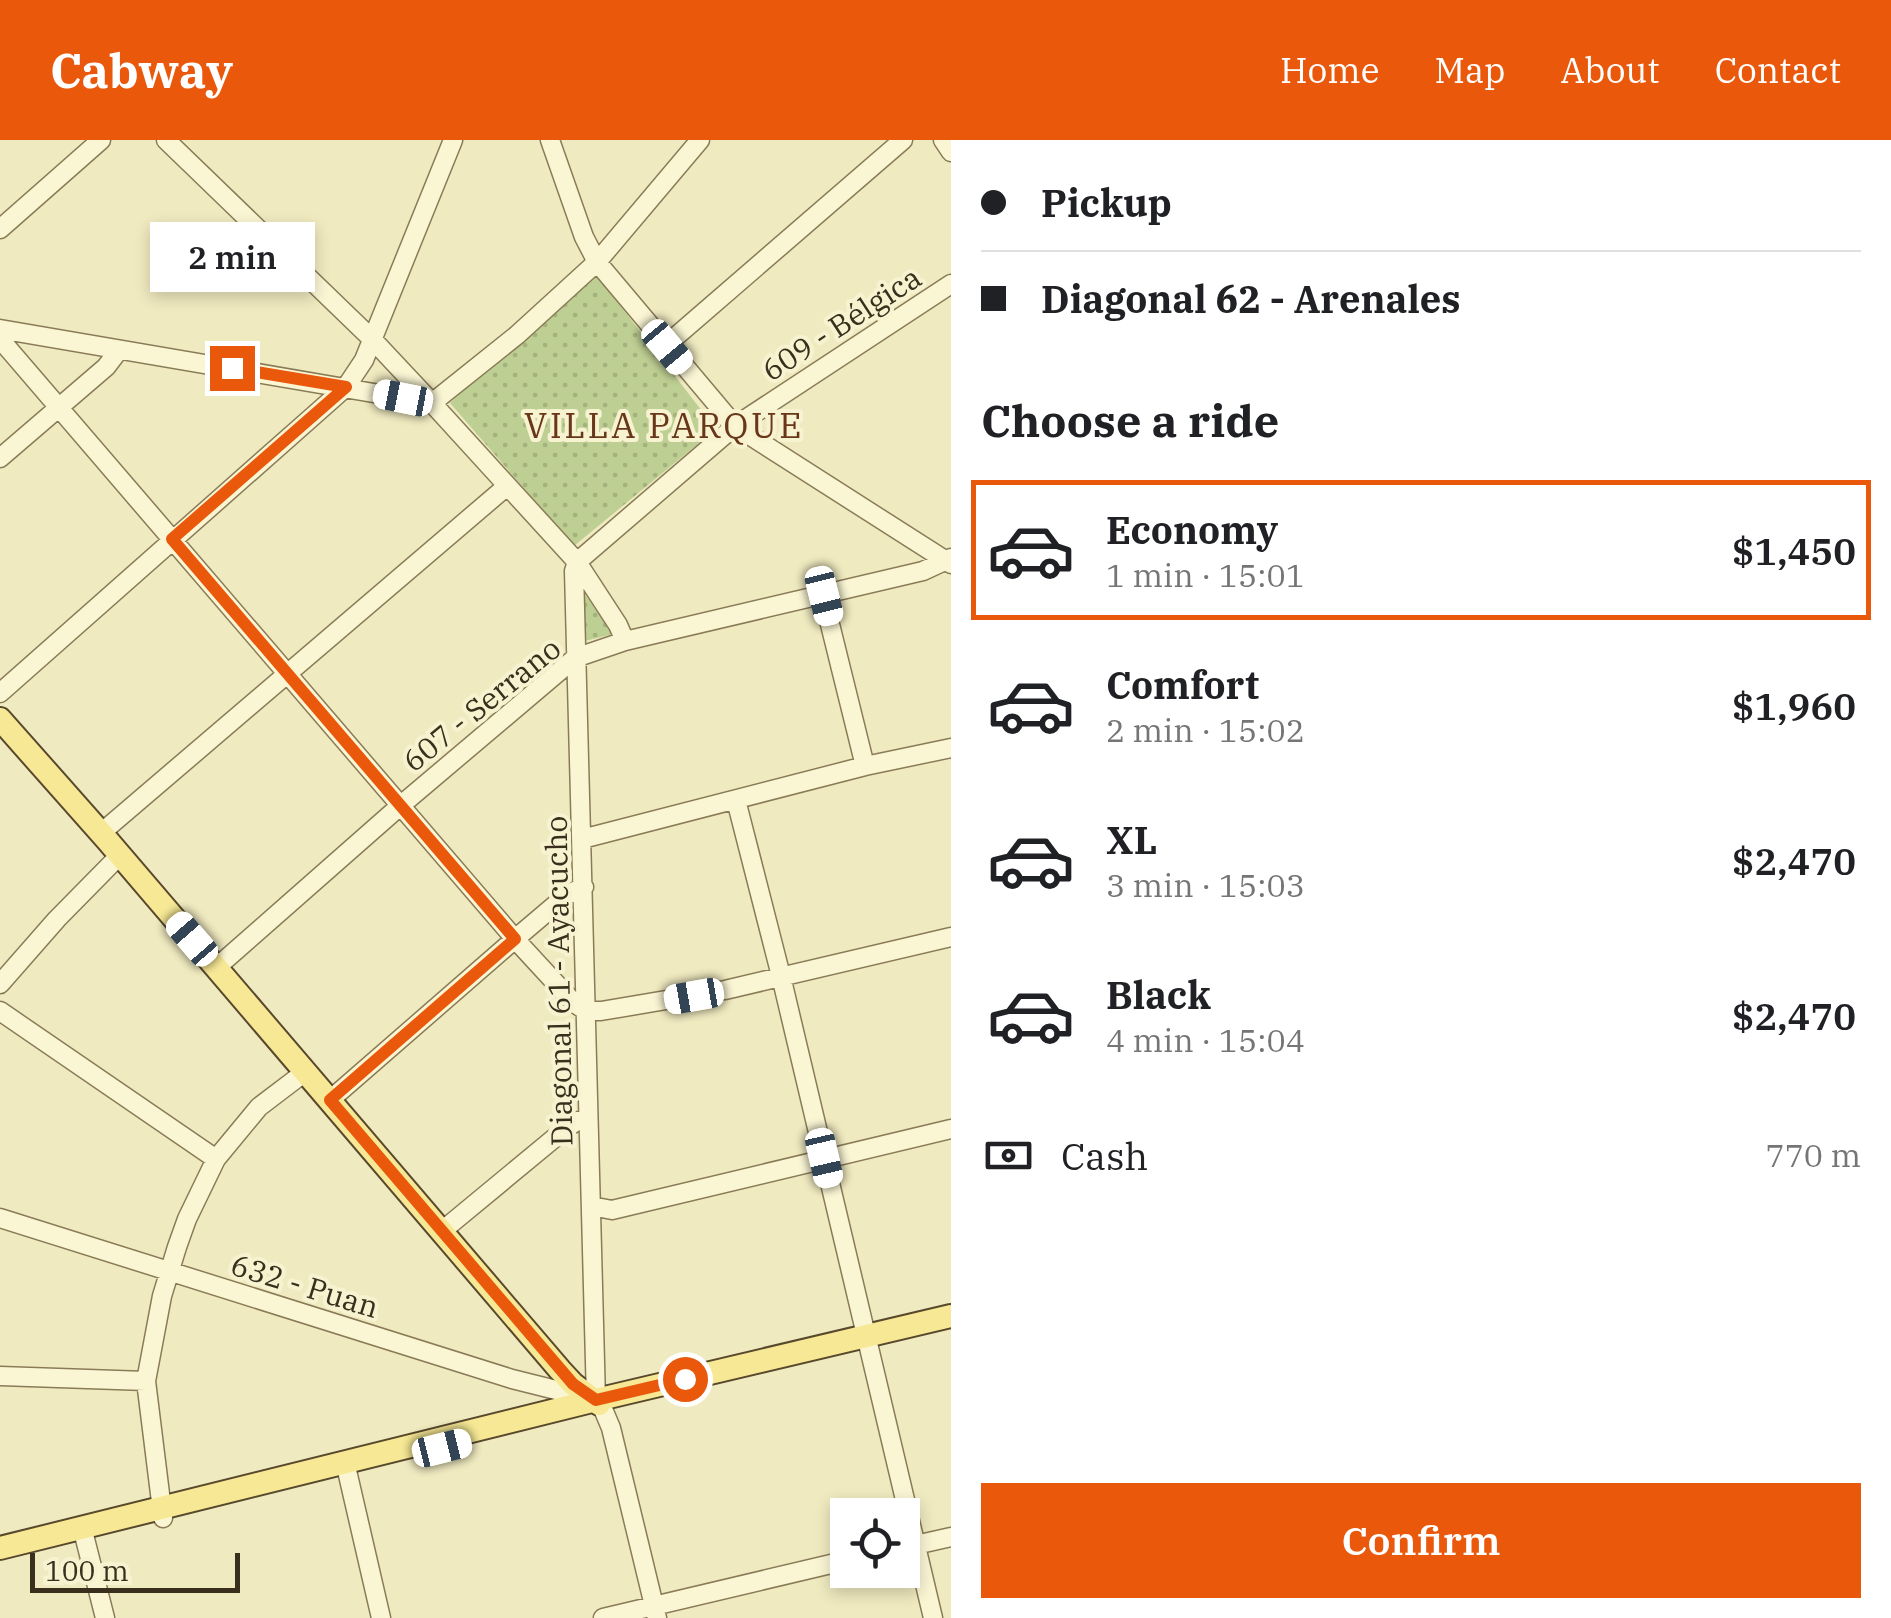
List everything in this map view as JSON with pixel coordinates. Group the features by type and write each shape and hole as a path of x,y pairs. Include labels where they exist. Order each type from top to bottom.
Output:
{"main road":[{"path":"0,718 560,1370 600,1404"},
{"path":"868,1342 951,1316"},
{"path":"0,1548 84,1532 868,1342 951,1329"},
{"path":"0,1558 84,1532"}],"street":[{"path":"0,229 101,140"},
{"path":"166,140 372,338 432,403 577,562 625,640"},
{"path":"0,693 346,387 364,360 453,140"},
{"path":"550,140 584,237 598,262 735,426 949,561"},
{"path":"0,329 432,403 517,335 598,262 700,140"},
{"path":"666,345 902,140"},
{"path":"943,140 951,152"},
{"name":"609 - Bélgica","path":"577,562 735,426 951,284"},
{"path":"0,339 515,939 586,1012 725,990 951,937"},
{"path":"0,458 106,367 119,350"},
{"path":"101,833 507,486"},
{"name":"607 - Serrano","path":"216,967 575,658 625,640 824,596 949,561"},
{"name":"Diagonal 61 - Ayacucho","path":"577,562 575,658 600,1404 611,1428 655,1612"},
{"path":"824,596 865,766"},
{"path":"582,839 865,766 951,748"},
{"path":"736,800 868,1342 899,1498"},
{"path":"0,984 56,919 120,855"},
{"path":"330,1100 568,894 584,886"},
{"path":"0,1011 216,1159"},
{"path":"162,1513 146,1380 169,1272 187,1219 216,1159 258,1107 305,1072"},
{"path":"442,1231 569,1126 588,1119"},
{"path":"591,1206 612,1210 951,1129"},
{"name":"632 - Puan","path":"0,1218 600,1404"},
{"path":"0,1376 146,1380"},
{"path":"346,1467 381,1618"},
{"path":"84,1532 105,1618"},
{"path":"920,1544 951,1537"},
{"path":"603,1618 655,1612 830,1565"},
{"path":"920,1580 932,1618"}],"green space":[{"path":"598,277 716,429 574,546 450,403 586,278"},
{"path":"580,587 613,634 581,642"}],"district":[{"name":"VILLA PARQUE","path":"664,425"}],"route":[{"path":"232,368 346,387 172,539 515,939 330,1100 573,1384 596,1400 685,1379"}]}
